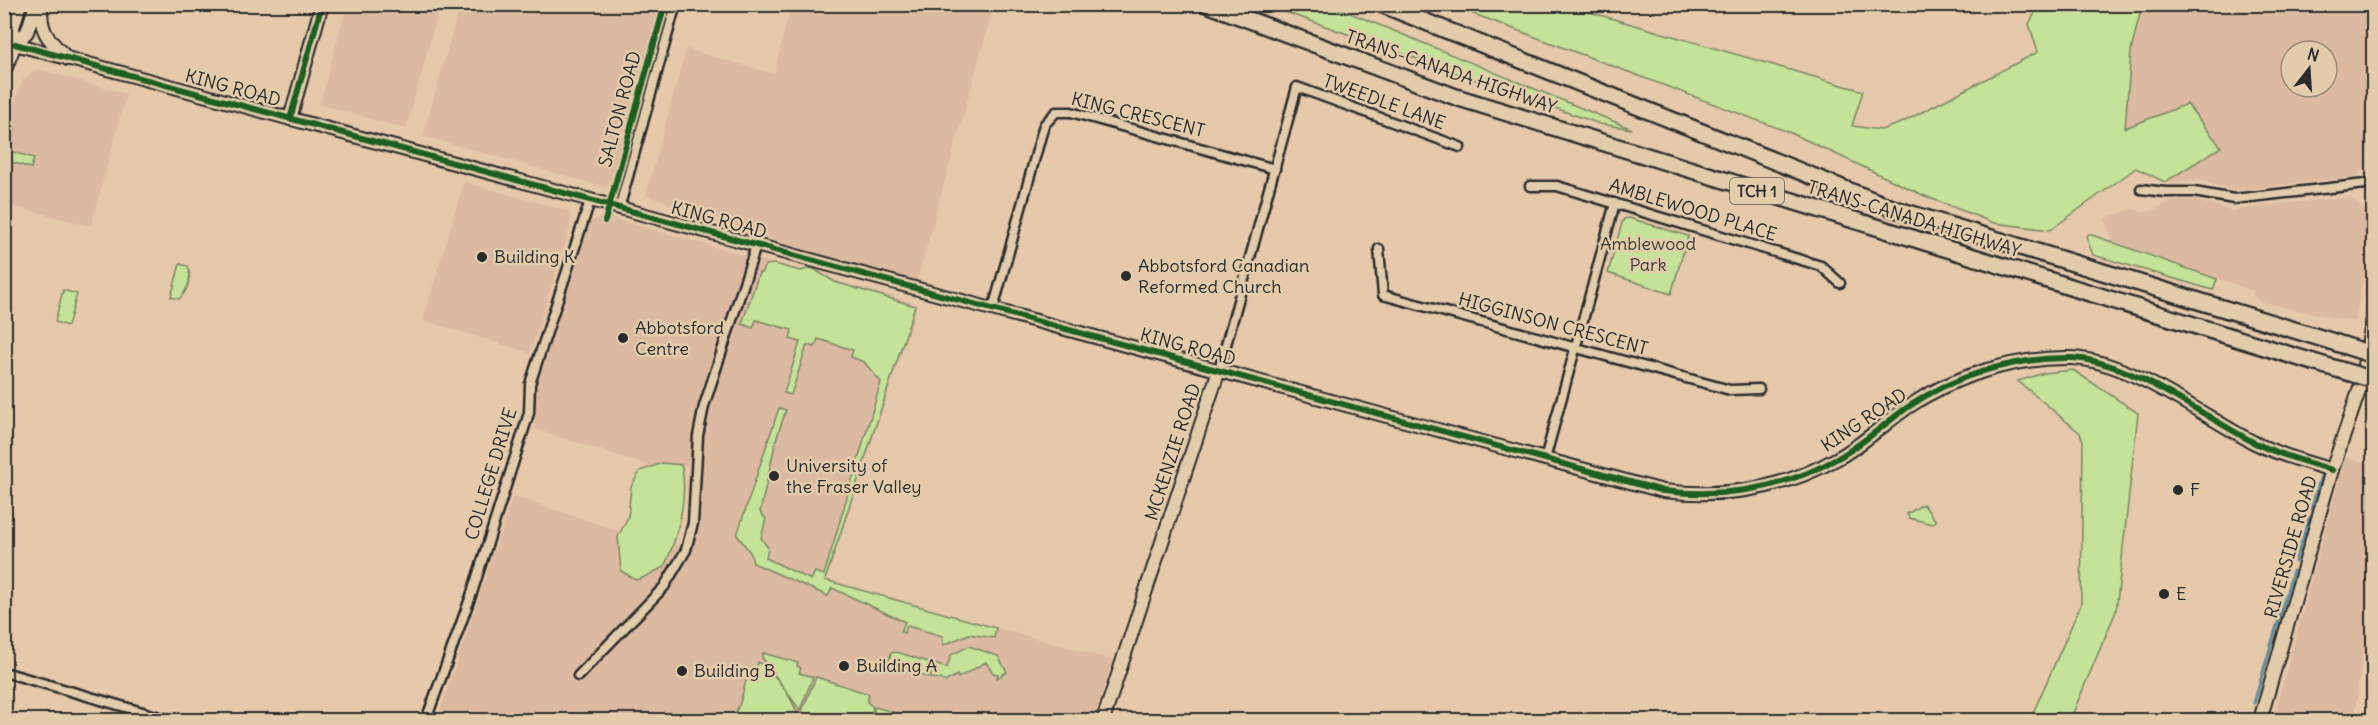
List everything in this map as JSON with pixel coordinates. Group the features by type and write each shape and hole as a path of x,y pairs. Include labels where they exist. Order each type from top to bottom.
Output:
{"highway":[{"name":"TRANS-CANADA HIGHWAY","path":"1207,4 1456,97 2373,380"},
{"name":"TRANS-CANADA HIGHWAY","path":"1381,4 1892,208 2373,355"}],"street":[{"path":"4,12 13,4"},
{"path":"4,72 20,4"},
{"path":"10,43 27,32 36,4"},
{"path":"40,4 42,29 69,60"},
{"path":"290,119 322,4"},
{"name":"SALTON ROAD","path":"619,209 676,4"},
{"name":"KING ROAD","path":"10,43 1663,491 1689,494 1739,492 1792,479 1838,459 1909,407 1960,380 2014,364 2072,358 2101,364 2137,377 2255,443 2332,470"},
{"name":"TWEEDLE LANE","path":"1297,87 1460,147"},
{"name":"MCKENZIE ROAD","path":"1103,720 1219,370 1297,87"},
{"name":"KING CRESCENT","path":"993,309 1044,125 1056,112 1071,112 1275,169"},
{"path":"2141,189 2194,192 2234,199 2373,183"},
{"name":"AMBLEWOOD PLACE","path":"1530,186 1557,186 1821,266 1840,283"},
{"name":"COLLEGE DRIVE","path":"426,720 472,593 529,413 530,384 590,201"},
{"path":"1545,459 1615,203"},
{"path":"578,676 664,587 686,549 693,523 698,436 704,406 756,246"},
{"name":"HIGGINSON CRESCENT","path":"1379,249 1383,295 1730,390 1759,389"},
{"name":"RIVERSIDE ROAD","path":"2260,720 2332,470 2359,391 2373,314"},
{"path":"4,672 170,720"}],"shaded area":[{"path":"347,5 440,5 406,129 320,104"},
{"path":"460,5 660,5 611,182 605,187 423,136"},
{"path":"791,5 994,5 916,284 821,258 646,195 686,49 774,74"},
{"path":"2142,5 2373,5 2373,68 2367,165 2356,177 2232,190 2199,180 2172,183 2125,128 2131,51"},
{"path":"38,69 126,94 91,226 5,204 4,133 23,80"},
{"path":"464,182 568,211 571,216 571,224 530,353 423,320"},
{"path":"2351,197 2367,214 2365,267 2355,322 2261,302 2253,296 2254,291 2113,241 2105,218 2133,209 2141,212 2152,211 2171,201 2194,200 2233,211"},
{"name":"University of the Fraser Valley","path":"604,216 918,304 826,580 1113,660 1093,720 437,720 513,496 628,534 680,547 687,524 688,466 647,465 535,429 536,386 590,222"},
{"path":"2345,457 2374,465 2373,575 2354,720 2273,720"}],"green space":[{"path":"1266,5 1331,5 1632,129 1600,124"},
{"path":"1450,5 1565,5 1863,91 1852,126 1881,130 1901,123 2038,52 2029,24 2036,11 2045,5 2142,5 2131,51 2125,128 2187,104 2221,147 2165,182 2136,168 2050,230 1994,223 1925,196 1791,133"},
{"path":"8,126 15,128 9,151 34,158 31,168 5,160 5,136"},
{"name":"Amblewood Park","path":"1629,218 1688,236 1671,294 1608,273 1622,223 1624,219"},
{"path":"2089,234 2217,279 2213,290 2093,255 2086,237"},
{"path":"180,264 188,266 190,275 187,288 179,299 171,297"},
{"path":"775,264 800,271 812,268 835,282 915,306 825,580 996,628 994,638 969,634 943,645 943,636 907,626 904,633 901,632 905,622 832,588 828,596 753,563 750,552 737,535 779,408 786,410 776,440 760,512 766,519 761,538 768,548 766,558 811,580 815,572 824,575 881,382 864,362 851,357 853,350 818,339 815,347 807,345 791,395 784,393 800,342 790,339 792,330 756,320 753,328 742,324 759,273 766,265"},
{"path":"63,290 77,294 68,326 55,322"},
{"path":"2073,370 2138,413 2116,611 2070,720 2030,720 2081,604 2083,441 2080,433 2018,381 2044,373"},
{"path":"662,463 681,465 684,489 680,517 664,567 636,580 621,571 618,537 628,517 631,487 640,471"},
{"path":"1923,504 1936,521 1932,524 1909,518 1907,514"},
{"path":"969,646 998,656 1007,672 997,678 998,674 993,673 986,662 958,678 957,675 945,682 931,678 931,674 928,677 888,665 891,653 897,652 947,668 951,655"},
{"path":"763,653 798,663 797,666 801,668 799,673 813,677 800,710 767,665 762,657"},
{"path":"758,662 770,671 791,699 797,713 793,720 733,718 747,677 754,675"},
{"path":"816,677 869,694 867,702 873,707 869,720 806,720 802,711"},
{"path":"875,707 921,720 871,720"}],"waterway":[{"path":"2311,509 2322,473"},
{"path":"2295,562 2309,518"},
{"path":"2254,703 2293,571"}],"cycle path":[{"path":"290,119 322,4"},
{"path":"605,221 665,4"},
{"path":"15,44 1663,491 1731,492 1775,484 1817,469 1838,458 1908,407 1945,386 1985,370 2007,365 2071,358 2094,361 2117,368 2165,391 2255,443 2283,455 2332,470"}],"place":[{"name":"Building K","path":"482,257"},
{"name":"Abbotsford Canadian Reformed Church","path":"1126,276"},
{"name":"Abbotsford Centre","path":"623,338"},
{"name":"University of the Fraser Valley","path":"774,476"},
{"name":"F","path":"2178,490"},
{"name":"E","path":"2164,594"},
{"name":"Building A","path":"844,666"},
{"name":"Building B","path":"682,671"}]}
